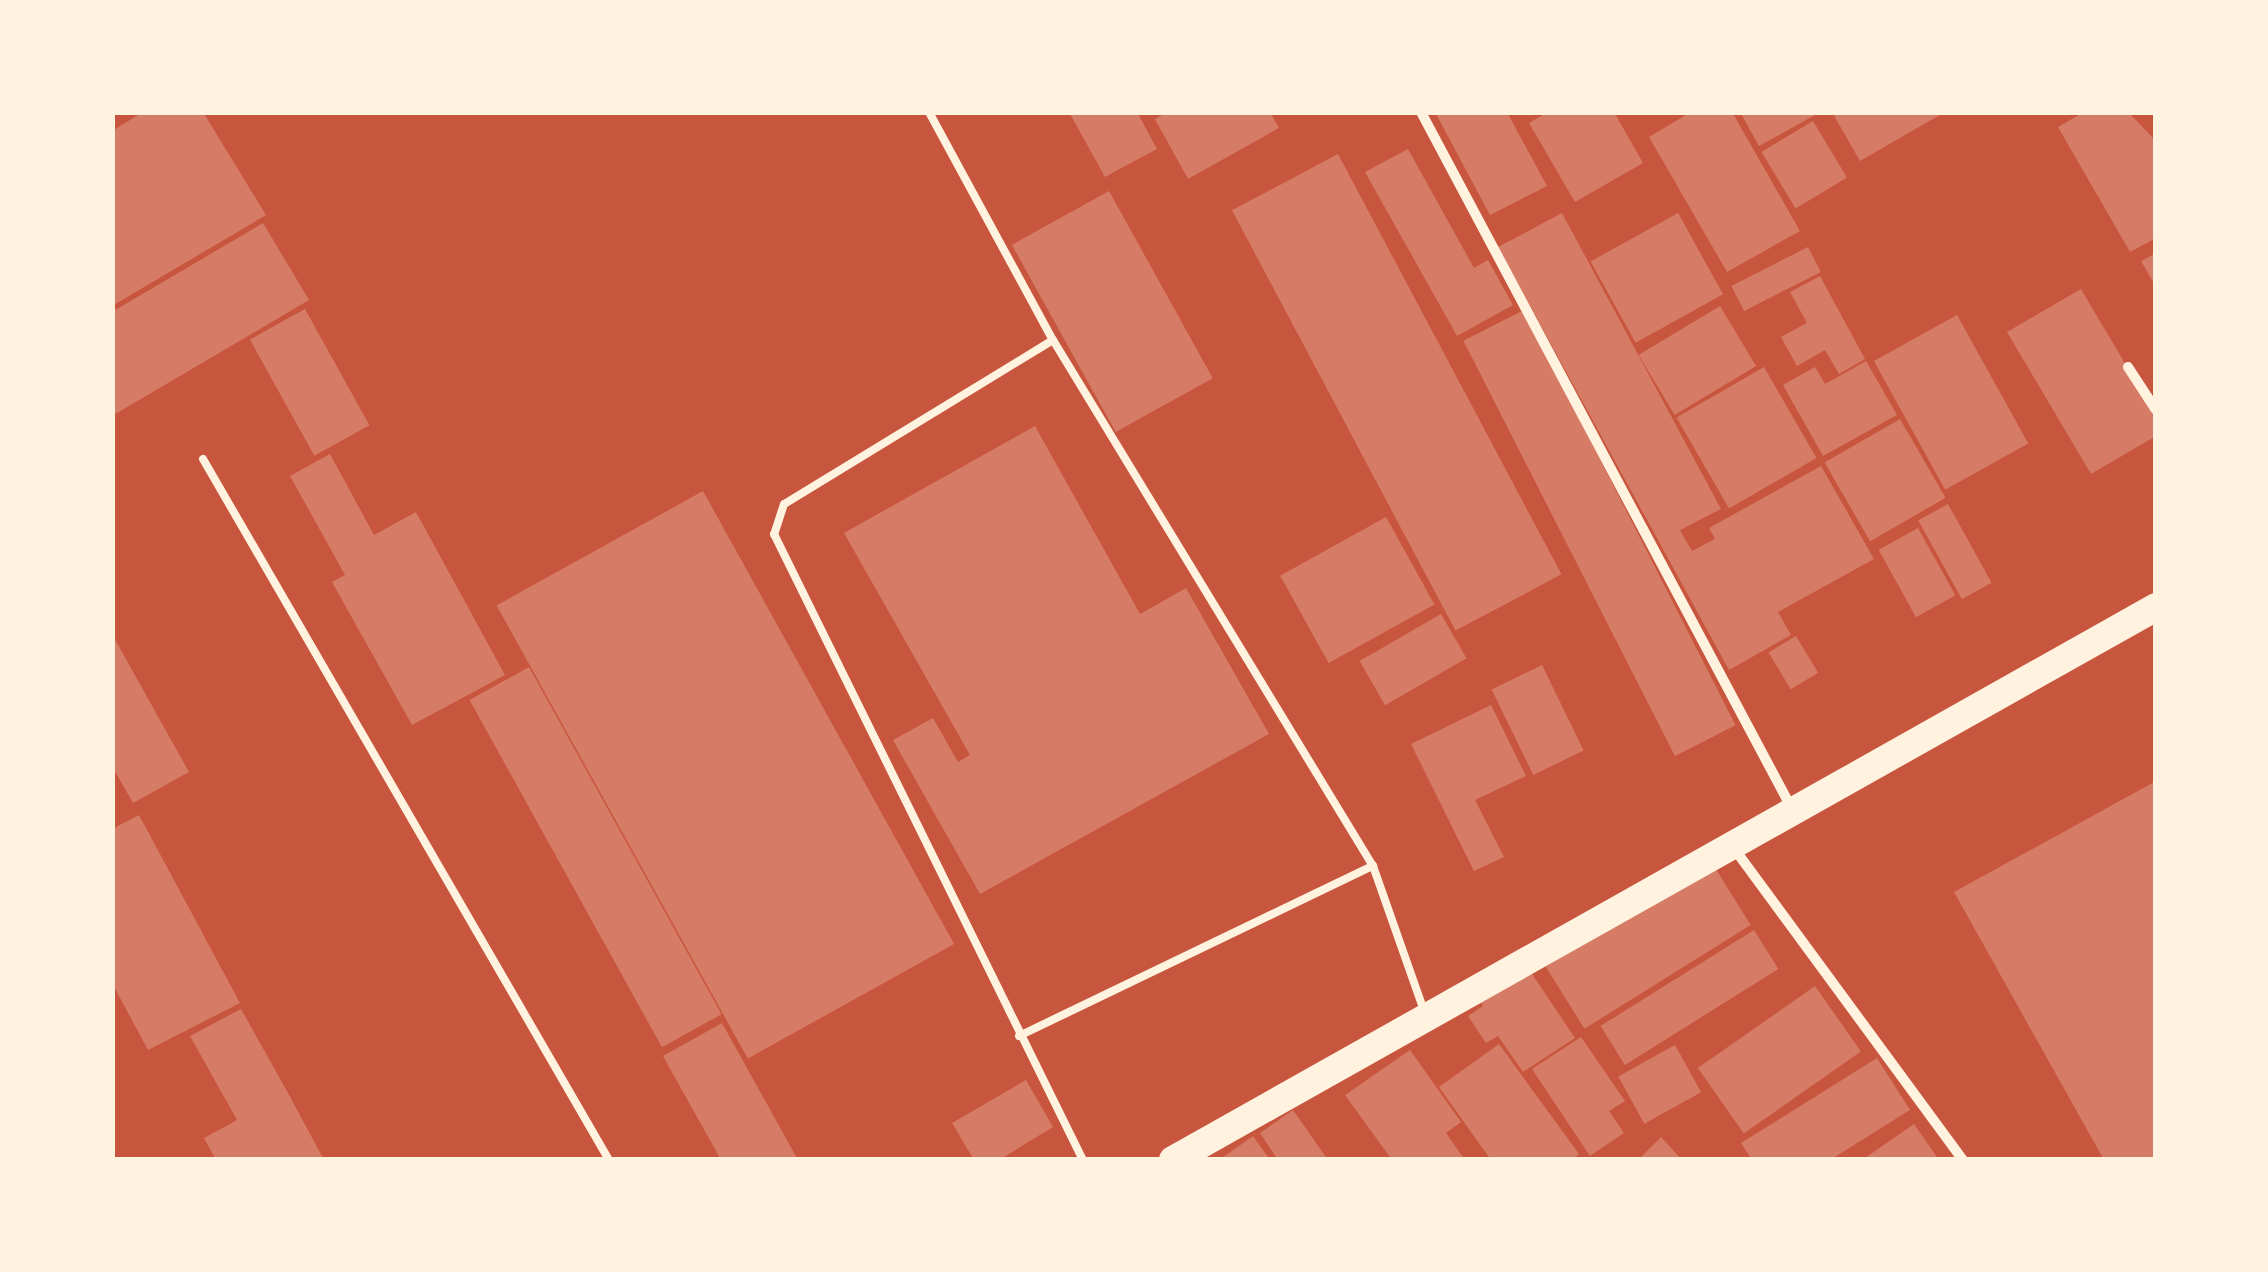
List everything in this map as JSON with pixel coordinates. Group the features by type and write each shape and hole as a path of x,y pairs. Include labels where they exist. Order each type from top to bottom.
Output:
{"highway":[{"path":"1174,1160 1424,1012 1729,842 1795,815 2156,607"}],"street":[{"path":"1421,112 1795,815"},
{"path":"2128,367 2156,410"},
{"path":"1729,842 1964,1160"}],"lane":[{"path":"929,112 1052,340 1372,866 1424,1012"},
{"path":"1052,340 857,455 774,520 780,557 1083,1160"},
{"path":"203,459 609,1160"},
{"path":"1019,1036 1372,866"}],"building":[{"path":"143,112 203,112 266,215 112,306 112,131"},
{"path":"1069,112 1137,112 1157,149 1105,177"},
{"path":"1167,112 1270,112 1279,128 1188,179 1155,119"},
{"path":"1435,112 1507,112 1547,186 1490,215"},
{"path":"1548,112 1614,112 1643,163 1575,202 1529,123"},
{"path":"1691,112 1732,112 1800,231 1727,272 1649,137"},
{"path":"1740,112 1814,112 1815,115 1759,146"},
{"path":"1832,112 1945,112 1860,161"},
{"path":"2084,112 2128,112 2156,141 2156,238 2130,252 2058,127"},
{"path":"1813,121 1847,178 1796,208 1762,152"},
{"path":"1408,149 1474,268 1488,260 1513,305 1457,336 1365,172"},
{"path":"1338,154 1561,574 1456,631 1232,210"},
{"path":"1109,191 1213,378 1116,432 1012,245"},
{"path":"1562,213 1721,509 1680,530 1692,551 1715,539 1709,528 1821,466 1874,559 1778,612 1791,635 1729,670 1498,247"},
{"path":"1678,213 1723,294 1636,343 1591,261"},
{"path":"263,223 309,300 112,416 112,312"},
{"path":"1808,247 1821,272 1744,311 1731,286"},
{"path":"2156,253 2156,287 2141,261"},
{"path":"1820,276 1865,359 1839,374 1825,350 1797,366 1781,337 1807,323 1790,292"},
{"path":"2081,289 2156,416 2156,436 2091,474 2007,332"},
{"path":"1720,306 1756,366 1675,415 1639,355"},
{"path":"305,309 369,425 314,456 250,340"},
{"path":"1524,310 1736,725 1675,756 1463,341"},
{"path":"1957,315 2028,444 1945,490 1874,361"},
{"path":"1866,361 1897,415 1823,456 1783,385 1815,367 1825,384"},
{"path":"1764,367 1816,458 1729,508 1677,418"},
{"path":"1900,419 1946,498 1870,541 1825,462"},
{"path":"1035,426 1140,614 1186,588 1269,734 980,894 893,740 933,718 958,762 970,755 844,533"},
{"path":"330,454 374,535 416,512 505,675 412,725 332,582 345,575 290,476"},
{"path":"703,491 954,944 748,1058 497,605"},
{"path":"1948,504 1992,583 1962,599 1918,520"},
{"path":"1386,517 1434,604 1329,663 1280,576"},
{"path":"1918,528 1955,595 1916,617 1879,550"},
{"path":"1441,614 1466,658 1385,705 1360,661"},
{"path":"112,634 189,772 133,803 112,766"},
{"path":"1796,636 1818,673 1791,689 1769,652"},
{"path":"1542,665 1584,750 1533,775 1492,690"},
{"path":"529,667 721,1014 662,1047 470,700"},
{"path":"1491,705 1526,776 1475,800 1504,857 1474,871 1411,744"},
{"path":"2156,781 2156,1160 2104,1160 1954,892"},
{"path":"139,815 240,1003 148,1050 112,983 112,829"},
{"path":"1712,863 1751,925 1584,1029 1546,967"},
{"path":"1754,930 1778,969 1625,1065 1601,1026"},
{"path":"1522,959 1575,1038 1523,1072 1498,1036 1486,1043 1468,1016 1483,1006 1474,991"},
{"path":"1815,986 1861,1052 1744,1134 1698,1068"},
{"path":"241,1009 324,1160 216,1160 204,1138 237,1120 190,1036"},
{"path":"722,1023 798,1160 721,1160 663,1056"},
{"path":"1581,1037 1625,1101 1609,1111 1624,1133 1590,1156 1532,1069"},
{"path":"1499,1044 1579,1154 1572,1160 1491,1160 1439,1087"},
{"path":"1675,1045 1701,1092 1644,1124 1618,1077"},
{"path":"1410,1050 1461,1122 1446,1133 1465,1160 1392,1160 1345,1095"},
{"path":"1877,1058 1910,1110 1830,1160 1752,1160 1741,1143"},
{"path":"1026,1080 1053,1127 999,1160 974,1160 952,1123"},
{"path":"1293,1110 1328,1160 1278,1160 1260,1133"},
{"path":"1914,1124 1939,1160 1862,1160"},
{"path":"1253,1136 1270,1160 1219,1160"},
{"path":"1661,1137 1682,1160 1638,1160"}]}
